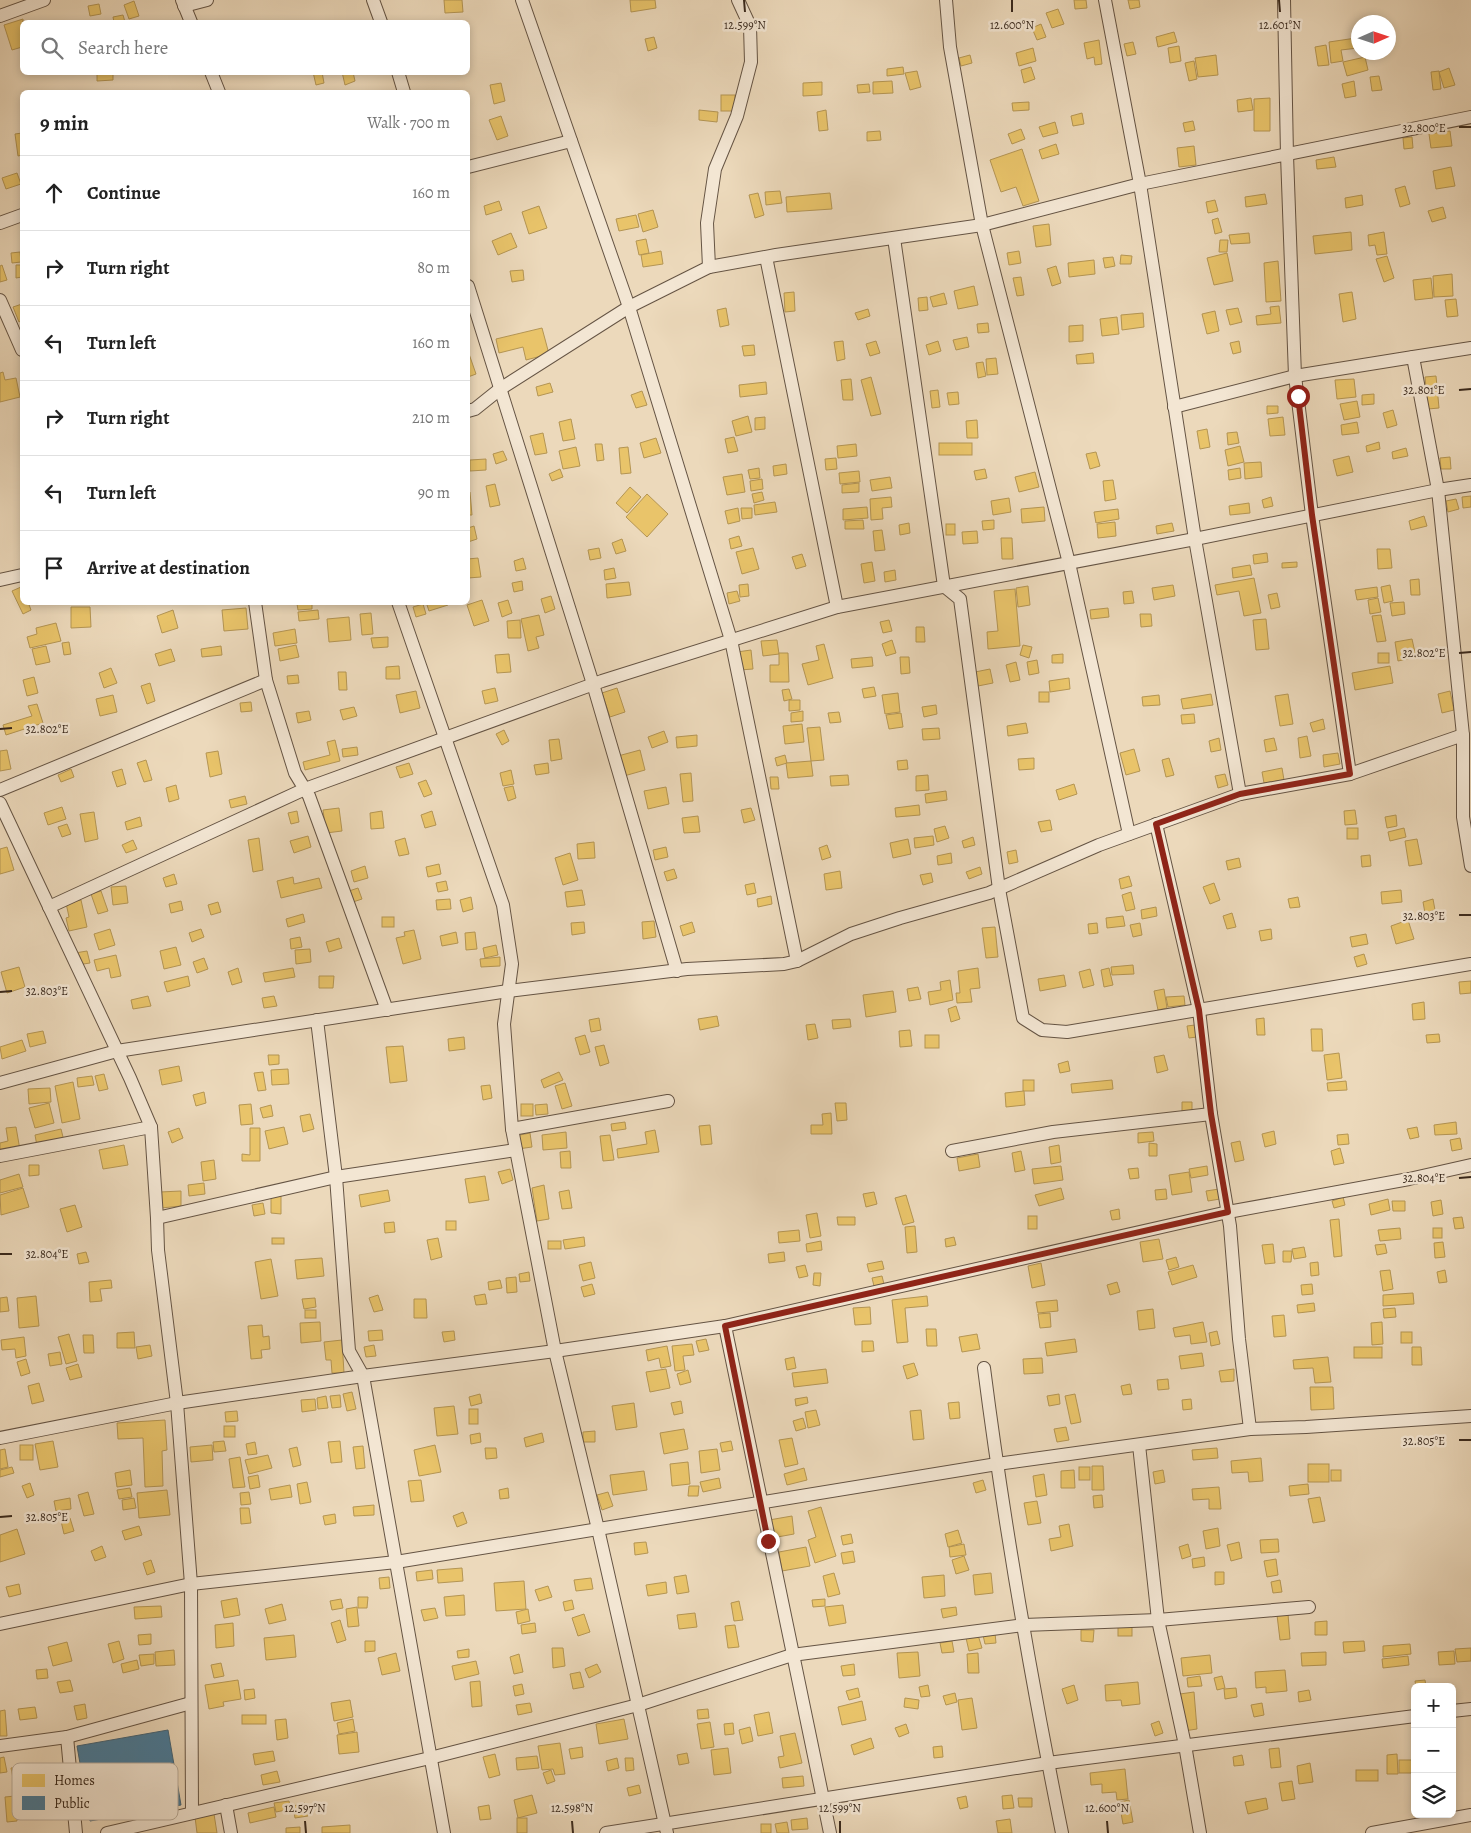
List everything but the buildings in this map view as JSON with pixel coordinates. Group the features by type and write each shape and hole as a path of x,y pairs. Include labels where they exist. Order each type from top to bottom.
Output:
{"street":[{"path":"0,16 44,0"},
{"path":"190,20 183,3 208,0"},
{"path":"374,0 380,20"},
{"path":"522,0 629,307 731,640 797,961"},
{"path":"710,267 707,223 715,170 737,116 751,62 750,26 738,0"},
{"path":"946,0 950,47 982,225 1069,563 1129,834"},
{"path":"1105,0 1140,184 1195,539 1240,794"},
{"path":"1284,0 1286,155 1296,376 1312,515 1350,774"},
{"path":"212,75 217,90"},
{"path":"399,75 403,90"},
{"path":"470,410 475,409 500,389 629,307 710,267 982,225 1140,184 1471,117"},
{"path":"470,166 571,141"},
{"path":"0,223 20,216"},
{"path":"894,238 944,586 960,599 998,889 1023,1018 1042,1030 1067,1032 1471,964"},
{"path":"766,257 837,607"},
{"path":"470,292 593,684 677,971"},
{"path":"0,300 20,345"},
{"path":"1174,407 1296,376 1471,348"},
{"path":"1413,358 1438,490 1463,735 1463,816 1471,866"},
{"path":"49,907 305,789 593,684 837,607 1471,485"},
{"path":"0,580 20,575"},
{"path":"255,605 266,680 295,774 309,796 387,1010"},
{"path":"399,605 503,905 512,964 504,1024 512,1130 555,1351 598,1529 666,1828"},
{"path":"0,790 266,680"},
{"path":"0,1083 117,1051 317,1020 508,991 677,971 784,964 797,961 851,934 998,889 1099,845 1240,794 1350,774 1463,735"},
{"path":"0,803 117,1051 150,1127 158,1250 177,1403 190,1584 192,1813"},
{"path":"1156,824 1199,1010 1211,1114 1228,1212 1238,1331 1250,1429"},
{"path":"317,1020 336,1177 350,1351 362,1376 444,1833"},
{"path":"512,1130 668,1101"},
{"path":"952,1151 1053,1132 1211,1114"},
{"path":"0,1156 150,1127"},
{"path":"157,1218 336,1177 516,1150"},
{"path":"0,1438 177,1403 725,1326 1228,1212 1471,1166"},
{"path":"725,1326 830,1833"},
{"path":"984,1368 997,1464 1024,1625 1062,1833"},
{"path":"0,1624 190,1584 396,1562 997,1464 1250,1429 1306,1428 1471,1416"},
{"path":"1139,1445 1158,1620 1185,1745 1200,1833"},
{"path":"178,1816 430,1758 638,1705 792,1655 1024,1625 1158,1620 1309,1608"},
{"path":"0,1746 67,1737 191,1703"},
{"path":"1456,1711 1471,1709"},
{"path":"606,1833 666,1828 823,1799 1048,1764 1411,1717"},
{"path":"67,1737 69,1763"},
{"path":"226,1805 231,1833"},
{"path":"1372,1833 1471,1815"},
{"path":"75,1820 76,1833"},
{"path":"107,1833 162,1820"}],"route":[{"path":"768,1541 725,1326 1228,1212 1211,1114 1199,1010 1156,824 1240,794 1350,774 1312,515 1298,396"}]}
